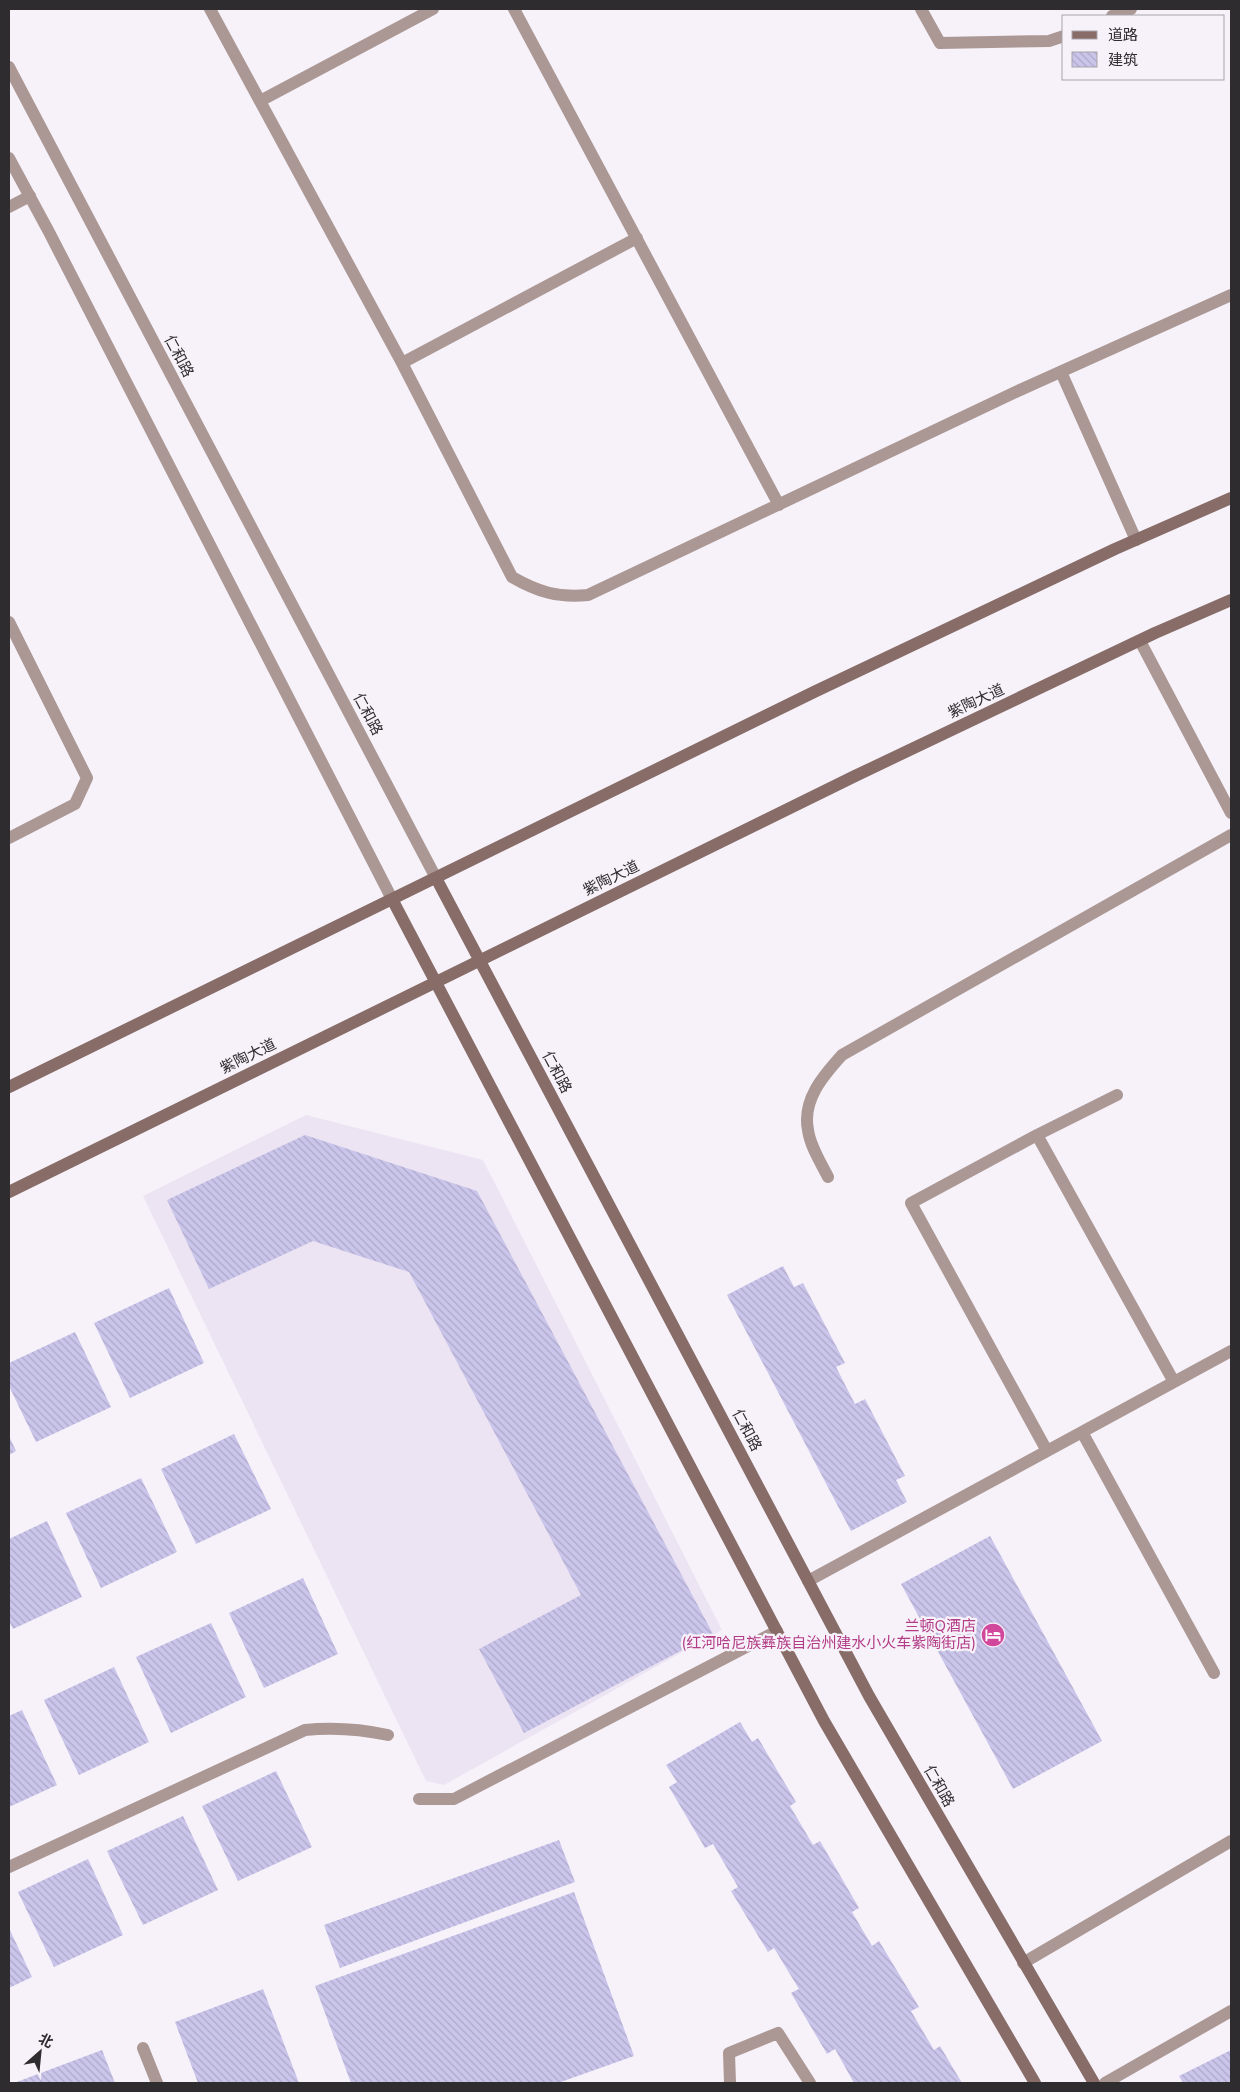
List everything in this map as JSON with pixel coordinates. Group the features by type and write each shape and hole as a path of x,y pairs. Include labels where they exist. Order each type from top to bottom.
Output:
{"main road":[{"path":"9,1087 814,692 1136,540 1231,498"},
{"name":"紫陶大道","path":"9,1192 855,776 1231,600"},
{"name":"仁和路","path":"436,878 879,1713 1094,2083"},
{"path":"392,899 824,1721 1034,2083"}],"street":[{"path":"210,9 402,363 512,577 548,594 568,597 588,595 1061,372 1231,295"},
{"path":"260,101 433,9"},
{"path":"514,9 779,505"},
{"path":"921,9 940,43 1050,42 1062,37"},
{"path":"1115,15 1131,9"},
{"name":"仁和路","path":"9,67 436,878"},
{"path":"9,158 392,899"},
{"path":"9,207 30,196"},
{"path":"402,363 636,238"},
{"path":"1061,372 1136,540"},
{"path":"9,622 87,778 75,804 9,838"},
{"path":"1140,641 1231,813"},
{"path":"828,1177 808,1132 806,1118 809,1104 820,1080 842,1055 1231,835"},
{"path":"1047,1451 911,1203 1037,1134 1117,1094"},
{"path":"1037,1134 1174,1382"},
{"path":"808,1581 1231,1351"},
{"path":"1082,1432 1214,1673"},
{"path":"419,1799 454,1799 777,1631"},
{"path":"9,1867 305,1730 341,1728 388,1735"},
{"path":"1023,1963 1231,1841"},
{"path":"1105,2083 1231,2011"},
{"path":"730,2083 729,2053 778,2033 810,2083"},
{"path":"143,2048 157,2083"}],"shaded area":[{"path":"306,1115 483,1160 722,1630 444,1785 426,1781 143,1196"}],"building":[{"path":"305,1135 477,1191 713,1634 524,1733 479,1649 581,1595 409,1272 313,1241 209,1289 167,1200"},
{"path":"783,1266 794,1287 803,1283 845,1363 836,1367 855,1404 865,1399 905,1476 896,1480 907,1502 851,1531 727,1295"},
{"path":"169,1288 204,1363 130,1398 94,1323"},
{"path":"75,1332 111,1407 36,1442 9,1386 9,1363"},
{"path":"234,1434 271,1509 196,1544 161,1469"},
{"path":"9,1436 16,1451 9,1455"},
{"path":"141,1478 177,1552 101,1588 66,1513"},
{"path":"47,1521 82,1597 13,1629 9,1621 9,1539"},
{"path":"990,1536 1102,1741 1013,1789 901,1584"},
{"path":"303,1578 338,1654 264,1688 229,1613"},
{"path":"211,1623 246,1697 171,1733 136,1657"},
{"path":"114,1667 149,1742 79,1775 44,1700"},
{"path":"22,1710 57,1785 9,1807 9,1716"},
{"path":"740,1722 752,1742 758,1738 796,1802 790,1806 813,1845 820,1841 859,1908 852,1912 872,1946 879,1941 919,2007 911,2011 934,2050 940,2046 962,2083 854,2083 835,2049 827,2054 791,1993 799,1989 774,1948 768,1952 731,1891 738,1887 713,1844 705,1848 669,1787 677,1782 666,1765"},
{"path":"276,1771 312,1847 238,1881 202,1806"},
{"path":"183,1816 218,1890 143,1925 107,1851"},
{"path":"559,1840 575,1882 340,1968 324,1925"},
{"path":"88,1859 123,1935 54,1967 18,1892"},
{"path":"574,1892 634,2056 558,2083 351,2083 315,1986"},
{"path":"9,1928 32,1977 9,1988"},
{"path":"263,1989 299,2083 198,2083 175,2022"},
{"path":"102,2050 115,2083 14,2083"},
{"path":"1231,2050 1231,2083 1183,2083 1179,2076"}],"place":[{"name":"兰顿Q酒店 (红河哈尼族彝族自治州建水小火车紫陶街店)","path":"993,1635"}]}
